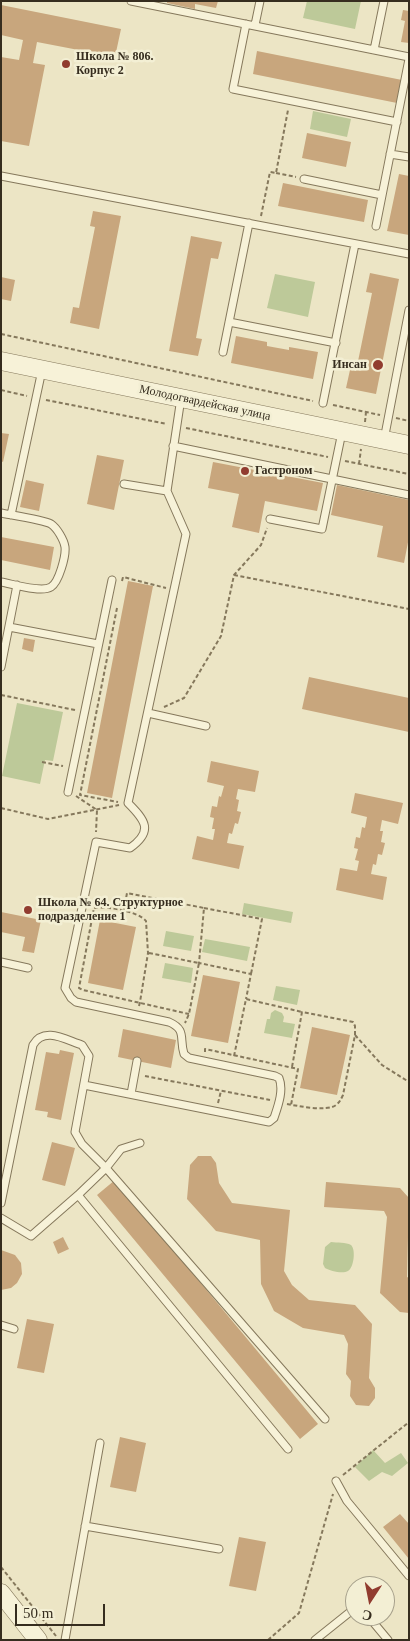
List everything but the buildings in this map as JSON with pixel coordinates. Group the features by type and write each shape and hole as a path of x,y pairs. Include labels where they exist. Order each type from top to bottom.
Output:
{"street":[{"name":"Молодогвардейская улица","path":"1,361 409,445"},
{"path":"1,1593 38,1640"}],"lane":[{"path":"131,1 409,58 376,226"},
{"path":"255,26 260,1"},
{"path":"374,50 384,1"},
{"path":"246,24 233,88 396,122"},
{"path":"390,154 409,157"},
{"path":"1,176 409,254"},
{"path":"304,179 382,195"},
{"path":"223,352 249,223"},
{"path":"323,403 354,244"},
{"path":"384,440 409,310"},
{"path":"229,322 336,343"},
{"path":"11,515 42,370"},
{"path":"84,1085 269,1122 274,1118 281,1087 279,1078 189,1058 184,1054 182,1048 180,1028 169,1022 76,1002 65,988 96,842 130,848 142,839 145,833 144,822 128,803 186,534 167,491 181,398"},
{"path":"270,518 322,529 342,431"},
{"path":"173,446 409,495"},
{"path":"124,484 167,491"},
{"path":"1,513 51,524 58,532 65,547 61,572 56,582 50,588 38,589 1,582"},
{"path":"68,792 112,580"},
{"path":"1,667 17,585"},
{"path":"9,626 98,644"},
{"path":"148,713 206,726"},
{"path":"1,962 28,968"},
{"path":"1,1203 33,1045 36,1039 43,1035 52,1035 82,1045 89,1056 75,1132 82,1144 106,1168 325,1419"},
{"path":"131,1094 137,1062"},
{"path":"1,1218 31,1236 78,1195 106,1168 122,1149 140,1144"},
{"path":"78,1195 288,1448"},
{"path":"1,1325 14,1329"},
{"path":"65,1640 100,1443"},
{"path":"336,1481 347,1502 409,1576"},
{"path":"85,1526 219,1549"},
{"path":"315,1640 345,1616"},
{"path":"376,1626 388,1640"}],"path":[{"path":"276,173 290,100"},
{"path":"259,225 270,172 304,179"},
{"path":"1,334 409,421"},
{"path":"1,390 409,474"},
{"path":"148,713 184,698 221,636 234,575 261,545 270,518"},
{"path":"234,575 409,609"},
{"path":"121,587 123,577 173,590"},
{"path":"118,606 80,795 128,803"},
{"path":"1,696 84,712"},
{"path":"42,762 73,768"},
{"path":"68,792 98,810"},
{"path":"1,808 48,819 128,803"},
{"path":"96,842 98,810"},
{"path":"124,911 127,894 262,919 232,1068"},
{"path":"140,1002 148,953 146,921 137,914 101,907 94,908 79,988 190,1014"},
{"path":"186,1022 190,1014 199,963 204,908"},
{"path":"148,953 251,974"},
{"path":"135,1074 291,1105 331,1108 340,1101 343,1095 355,1035 353,1022 246,999"},
{"path":"292,1067 302,1012"},
{"path":"355,1035 382,1065 409,1082"},
{"path":"205,1049 298,1069 291,1105"},
{"path":"217,1111 221,1091"},
{"path":"268,1640 299,1613 336,1481 409,1422"},
{"path":"1,1567 59,1640"}],"green space":[{"path":"307,1 361,1 355,29 303,18"},
{"path":"313,111 351,119 347,137 310,129"},
{"path":"275,274 315,282 308,317 267,308"},
{"path":"17,703 63,712 53,761 45,760 40,784 2,776"},
{"path":"244,903 293,912 291,923 242,914"},
{"path":"166,931 194,936 191,951 163,946"},
{"path":"205,939 250,947 247,961 202,952"},
{"path":"165,963 193,968 191,983 162,978"},
{"path":"276,986 300,990 297,1005 273,1000"},
{"path":"275,1010 282,1013 284,1017 283,1022 295,1024 292,1038 264,1033 267,1019 270,1019 271,1013"},
{"path":"331,1242 347,1243 353,1247 353,1263 348,1271 336,1272 325,1268 323,1264 325,1247"},
{"path":"373,1450 385,1463 401,1453 408,1463 392,1476 382,1472 369,1481 355,1467"}],"place":[{"name":"Школа № 806. Корпус 2","path":"66,64"},
{"name":"Инсан","path":"378,365"},
{"name":"Гастроном","path":"245,471"},
{"name":"Школа № 64. Структурное подразделение 1","path":"28,910"}]}
